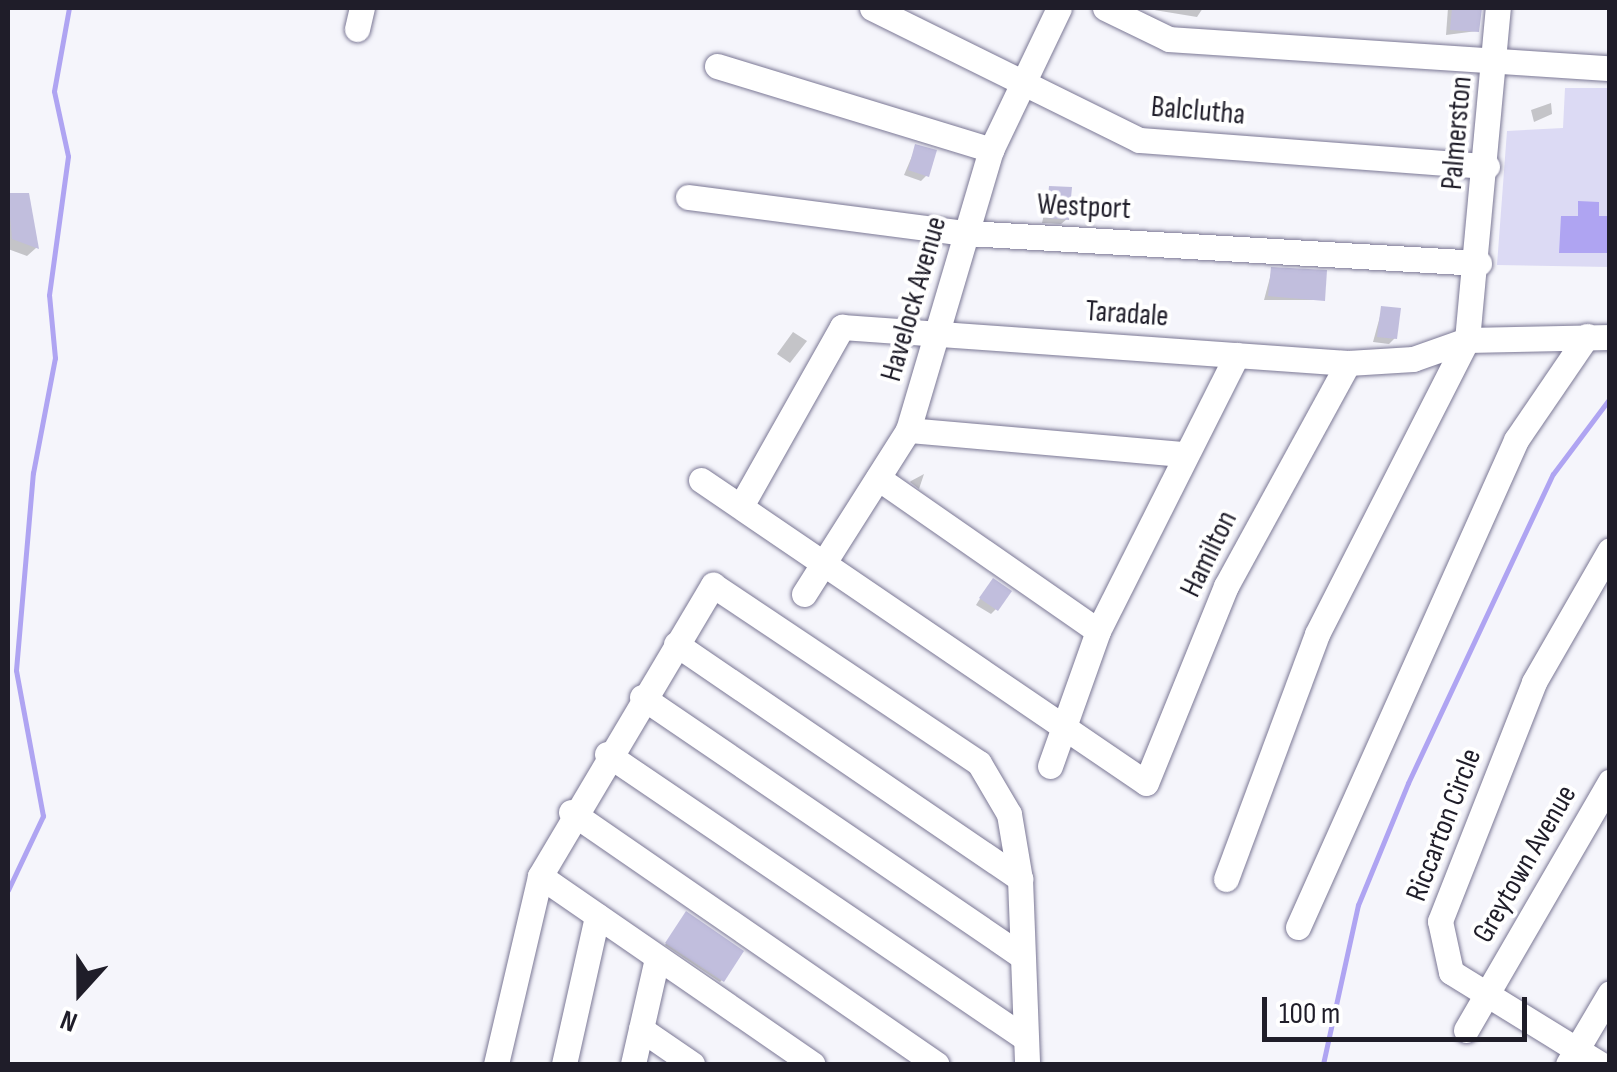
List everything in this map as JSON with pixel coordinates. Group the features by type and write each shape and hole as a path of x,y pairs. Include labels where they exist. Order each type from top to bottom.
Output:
{"street":[{"name":"Balclutha","path":"872,8 1139,140 1487,166"},
{"name":"Havelock Avenue","path":"804,594 908,430 944,332 966,233 991,150 1059,8"},
{"path":"1104,8 1170,38 1610,68"},
{"name":"Palmerston","path":"1226,879 1317,634 1467,340 1478,263 1498,8"},
{"path":"716,66 991,150"},
{"name":"Westport","path":"688,197 966,233 1478,263"},
{"name":"Taradale","path":"740,506 842,327 1348,363 1413,358 1467,340 1598,336"},
{"path":"1298,926 1516,440 1598,336"},
{"path":"1050,766 1098,631 1181,454 1237,355"},
{"name":"Hamilton","path":"1062,724 1146,783 1226,586 1348,363"},
{"path":"908,430 1181,454"},
{"path":"878,478 1098,631"},
{"path":"701,480 1062,724"},
{"name":"Riccarton Circle","path":"1600,1064 1572,1058 1452,972 1440,921 1534,682 1610,550"},
{"path":"496,1064 540,876 572,812 714,585 979,763 1009,814 1020,880 1026,1064"},
{"path":"676,644 1020,880"},
{"path":"642,697 1020,954"},
{"path":"607,754 1024,1038"},
{"name":"Greytown Avenue","path":"1466,1030 1610,782"},
{"path":"572,812 936,1064"},
{"path":"540,876 813,1064"},
{"path":"564,1064 597,916"},
{"path":"632,1064 657,958"},
{"path":"1572,1058 1610,993"},
{"path":"641,1029 692,1064"}],"shaded area":[{"path":"1565,88 1609,88 1609,267 1497,265 1507,131 1563,128"},
{"path":"1578,201 1599,202 1599,216 1609,216 1609,253 1559,253 1561,216 1578,216"}],"building":[{"path":"1452,8 1482,8 1479,32 1450,30"},
{"path":"915,144 937,150 929,177 908,170"},
{"path":"1049,186 1072,187 1069,220 1046,218"},
{"path":"8,193 29,193 39,249 12,239"},
{"path":"1271,267 1327,270 1325,301 1268,296"},
{"path":"1381,306 1401,308 1397,339 1377,337"},
{"path":"993,578 1012,591 998,611 979,598"},
{"path":"686,911 744,951 724,982 665,943"}],"waterway":[{"path":"8,890 43,816 16,670 33,473 55,358 49,295 68,156 54,91 69,8"},
{"path":"1323,1064 1358,905 1408,783 1553,474 1610,398"}]}
